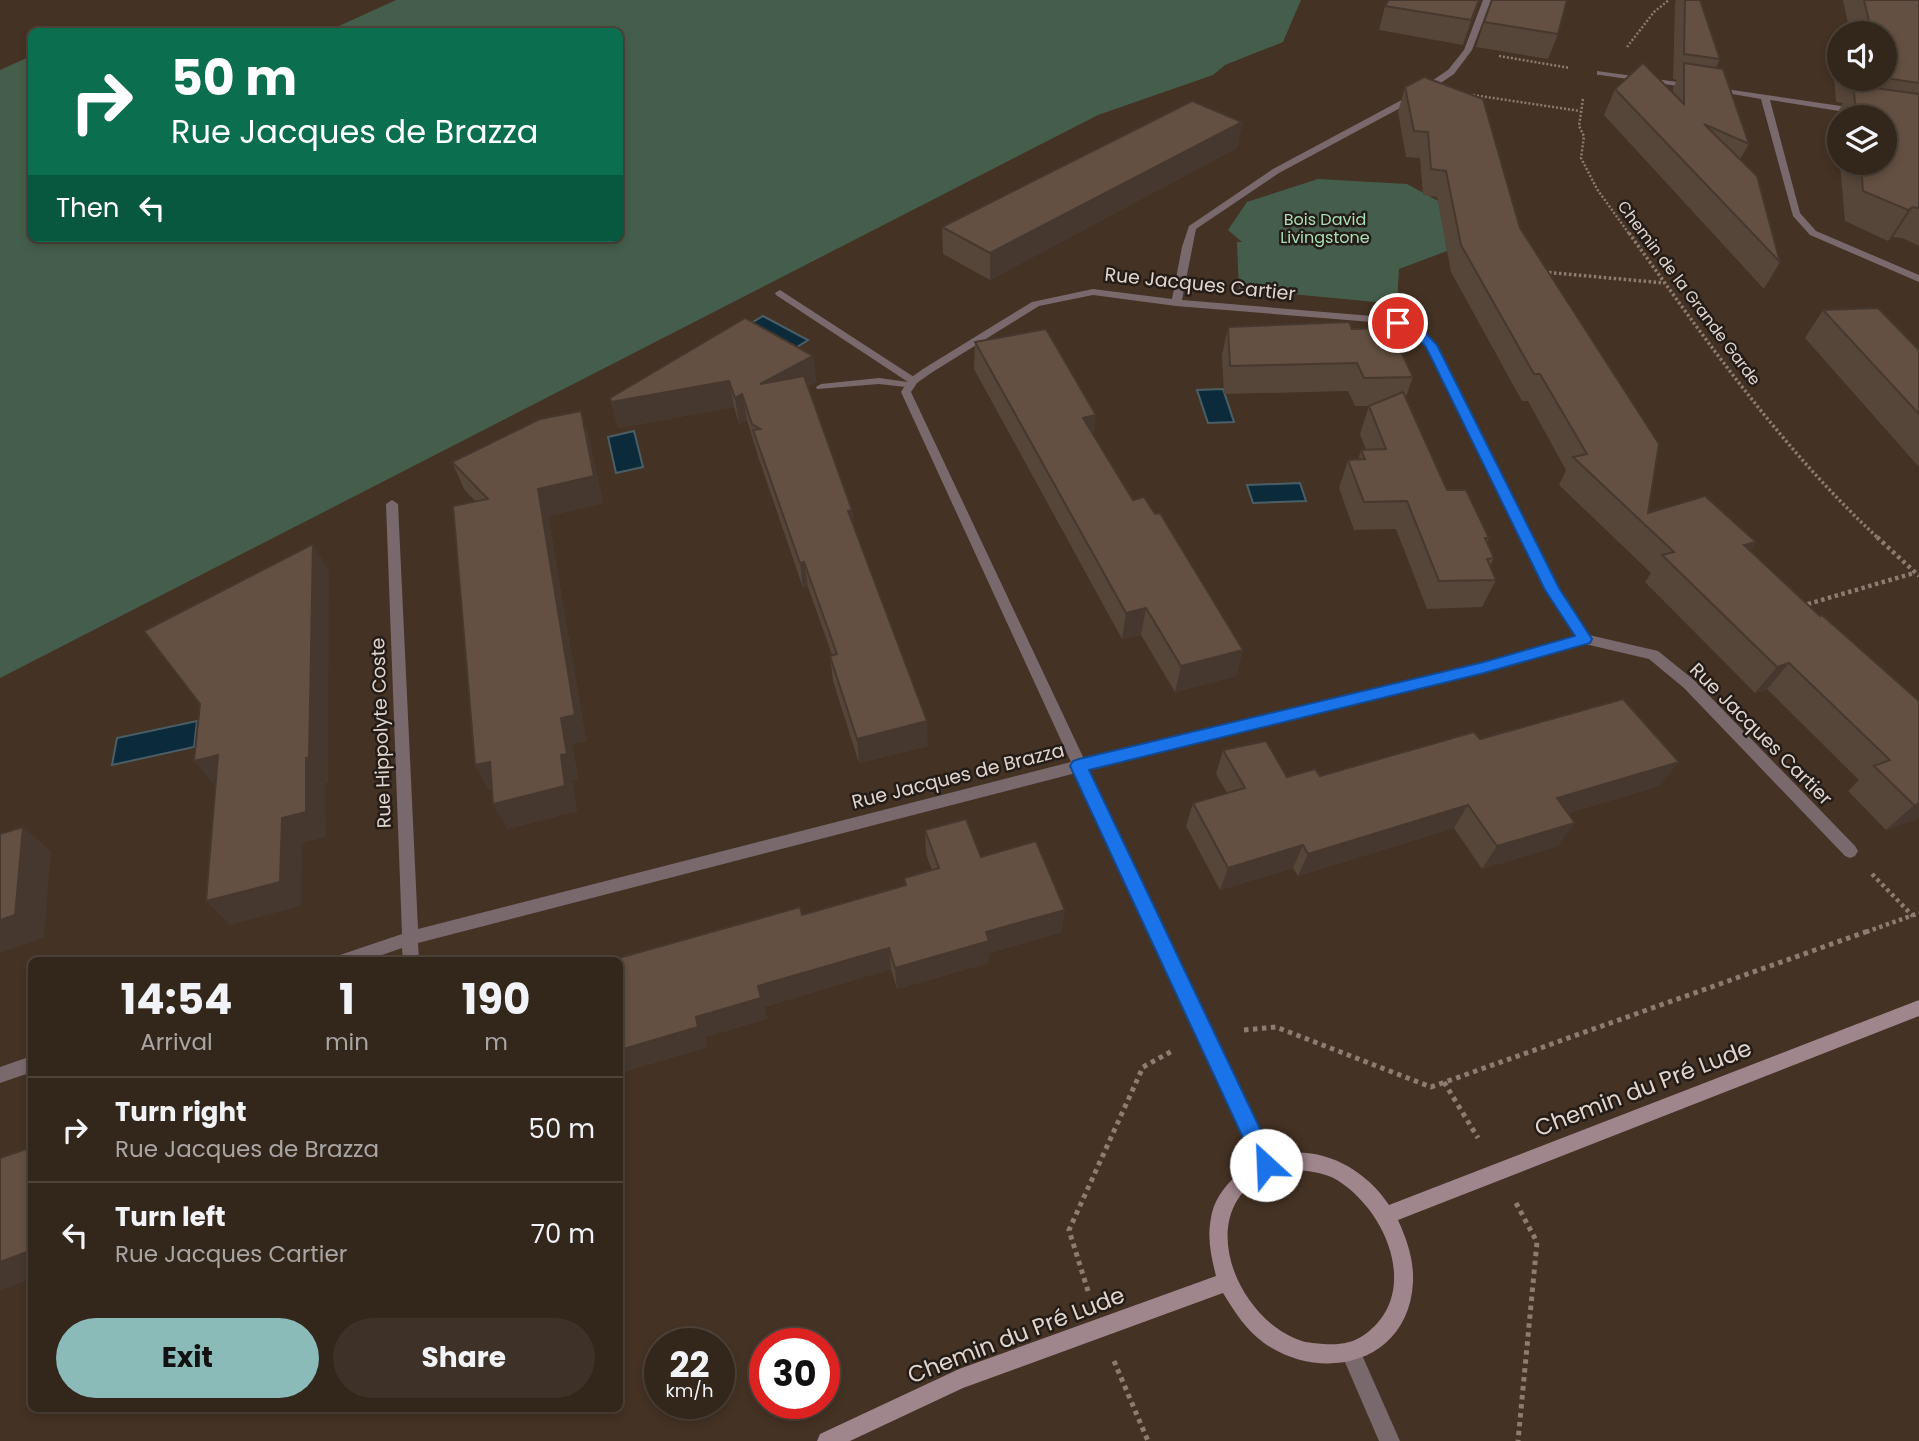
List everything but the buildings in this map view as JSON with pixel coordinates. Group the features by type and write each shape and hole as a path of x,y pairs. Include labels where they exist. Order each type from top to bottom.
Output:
{"street":[{"path":"1177,303 1184,279 1187,241 1192,228 1276,171 1428,89 1451,72 1468,50 1487,0"},
{"path":"1600,73 1696,87"},
{"path":"1710,89 1827,106"},
{"path":"1765,97 1796,214 1813,233 1919,279"},
{"name":"Rue Jacques Cartier","path":"912,384 1036,304 1093,292 1177,303 1384,320 1414,328 1424,335 1553,590 1585,639 1653,655 1689,684 1850,851"},
{"path":"780,293 912,384"},
{"path":"821,387 879,381 912,384"},
{"path":"912,384 906,393 1266,1165"},
{"name":"Rue Hippolyte Coste","path":"392,504 403,817 411,957"},
{"name":"Rue Jacques de Brazza","path":"355,957 411,938 1079,766 1484,668 1585,639"},
{"name":"Chemin du Pré Lude","path":"1386,1215 1919,1007"},
{"path":"0,1075 28,1065"},
{"path":"1291,1160 1317,1163 1343,1174 1367,1191 1386,1215 1400,1247 1405,1281 1397,1312 1379,1338 1351,1353 1323,1356 1293,1350 1265,1334 1243,1311 1226,1282 1218,1253 1219,1224 1228,1198 1245,1178 1266,1165 1291,1160"},
{"name":"Chemin du Pré Lude","path":"827,1441 959,1379 1226,1282"},
{"path":"1351,1353 1390,1441"}],"path":[{"path":"1428,89 1580,111 1585,93 1600,73 1624,51 1654,12 1668,0"},
{"path":"1468,50 1600,73"},
{"name":"Chemin de la Grande Garde","path":"1580,111 1579,126 1584,136 1581,158 1597,189 1664,283 1731,373 1821,481 1917,574"},
{"path":"1531,271 1664,283"},
{"path":"1796,608 1917,574"},
{"path":"1243,1030 1276,1027 1432,1087 1916,914 1850,851"},
{"path":"1148,1441 1100,1327 1069,1230 1143,1067 1176,1049"},
{"path":"1444,1082 1499,1171 1538,1242 1518,1441"}],"green space":[{"path":"396,0 1301,0 1283,42 1225,65 1213,75 1098,115 0,678 0,70 28,57 28,242 623,242 623,28 335,28"},
{"name":"Bois David Livingstone","path":"1318,179 1407,184 1440,202 1447,251 1399,269 1397,304 1239,289 1237,242 1242,242 1228,230 1247,202"}],"water":[{"path":"763,316 808,340 789,352 745,327"},
{"path":"1223,389 1234,422 1208,423 1197,390"},
{"path":"634,431 643,467 616,473 608,437"},
{"path":"1300,483 1306,501 1253,503 1247,485"},
{"path":"197,721 194,747 112,765 117,738"}],"route":[{"path":"1266,1165 1079,766 1484,668 1585,639 1553,590 1431,345 1424,335 1414,328 1398,323"}]}
